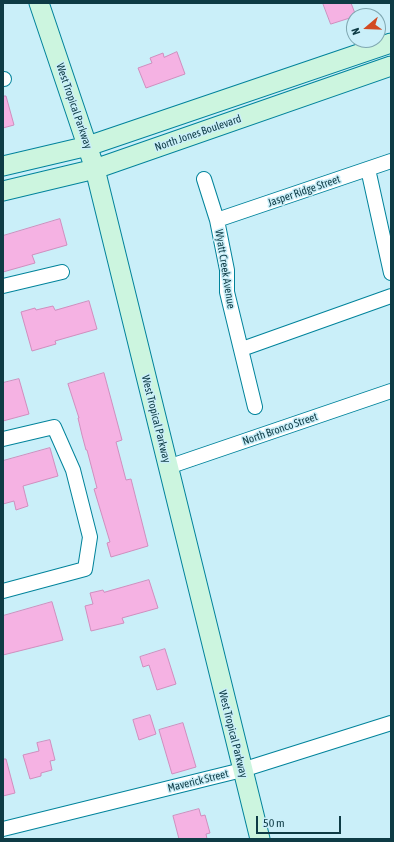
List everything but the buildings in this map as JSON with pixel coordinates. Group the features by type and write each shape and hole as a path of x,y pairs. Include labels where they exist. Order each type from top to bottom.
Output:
{"main road":[{"name":"West Tropical Parkway","path":"39,3 95,169 260,839"},
{"name":"North Jones Boulevard","path":"3,166 88,146 391,43"},
{"name":"North Jones Boulevard","path":"3,191 95,169 391,66"}],"street":[{"name":"Jasper Ridge Street","path":"217,220 391,161"},
{"path":"368,169 391,273"},
{"name":"Wyatt Creek Avenue","path":"204,179 217,220 227,270 227,292 255,407"},
{"path":"3,286 62,272"},
{"path":"242,349 391,296"},
{"name":"North Bronco Street","path":"168,467 391,391"},
{"path":"3,439 54,427 73,470 90,537 85,568 3,591"},
{"name":"Maverick Street","path":"3,829 242,770 391,723"}]}
